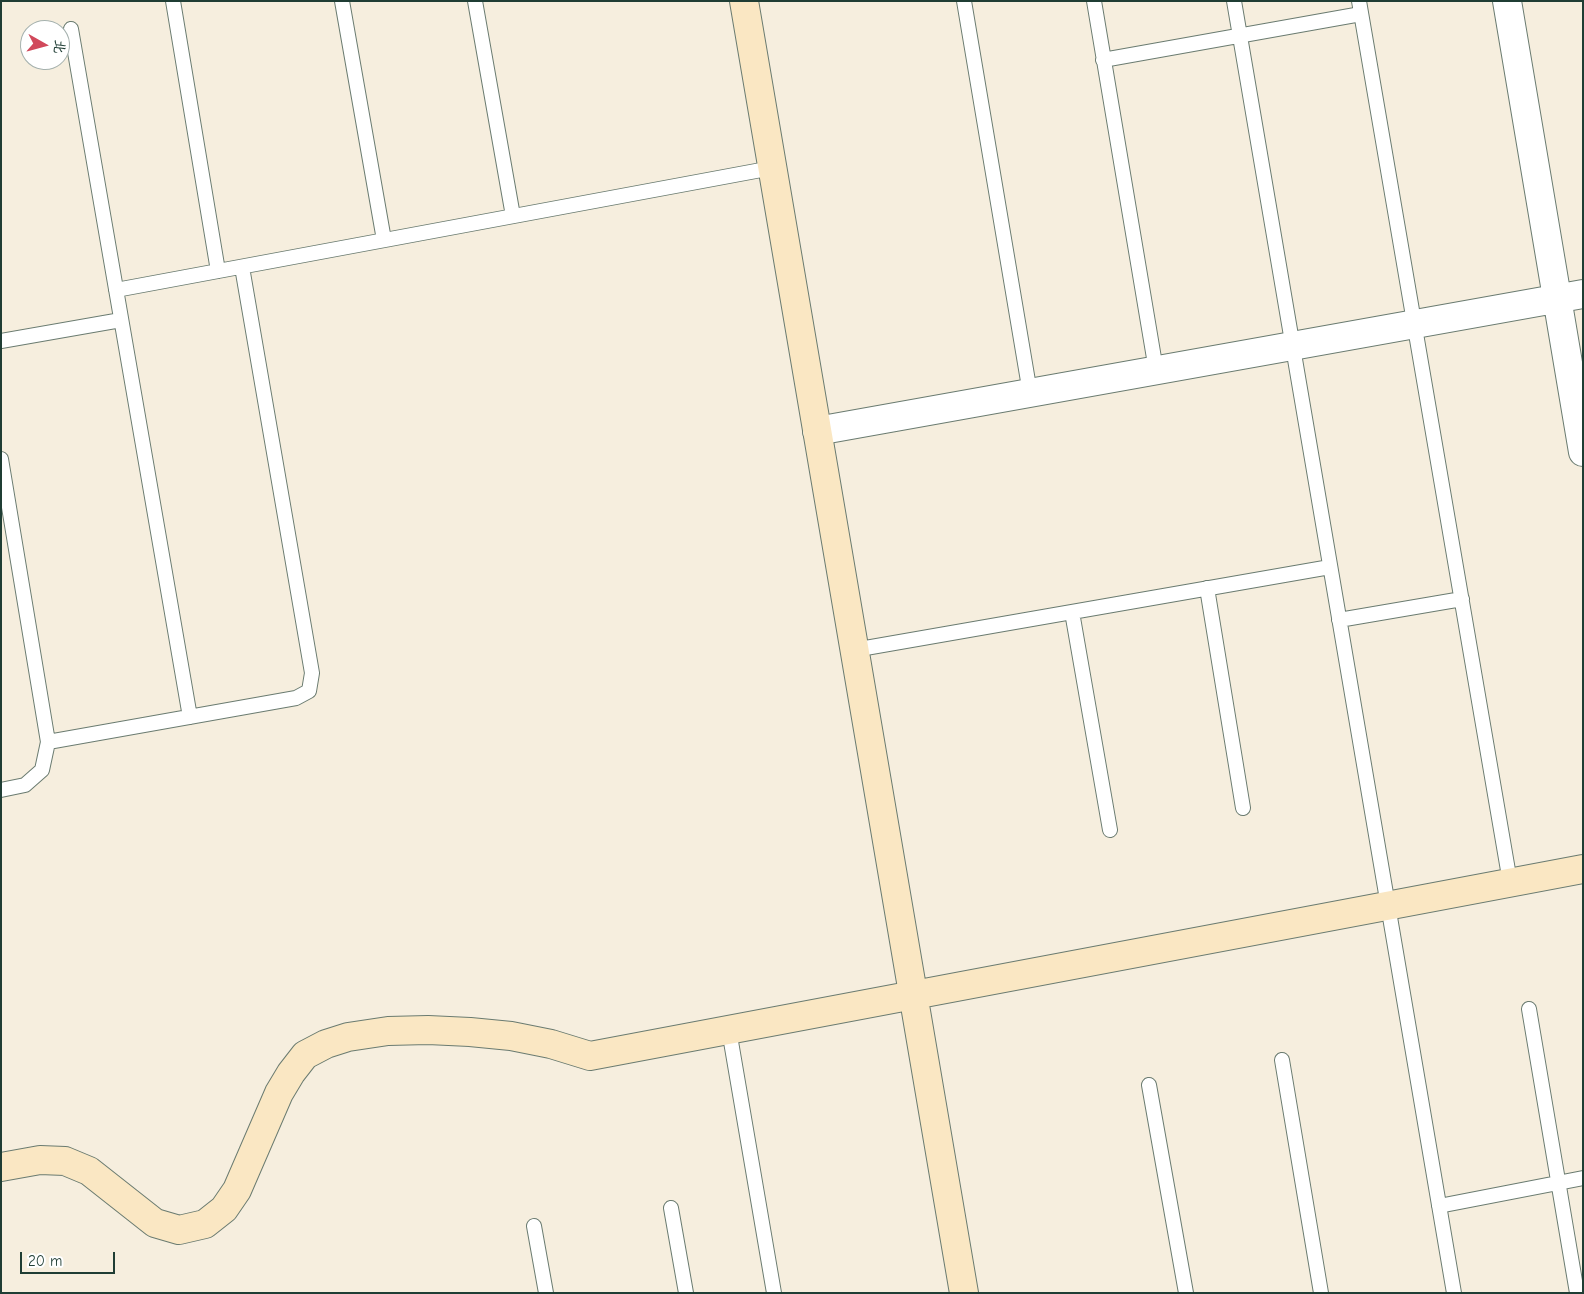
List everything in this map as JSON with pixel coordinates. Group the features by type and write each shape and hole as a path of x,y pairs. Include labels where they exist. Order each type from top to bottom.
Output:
{"street":[{"path":"744,1 964,1293"},
{"path":"1506,1 1570,296 1583,452"},
{"path":"817,431 1570,296"},
{"path":"1,1167 40,1160 65,1161 89,1171 155,1223 179,1230 205,1224 224,1209 238,1190 279,1093 305,1055 326,1044 348,1037 388,1031 470,1032 551,1044 590,1056 1583,868"}],"lane":[{"path":"173,1 218,271"},
{"path":"342,1 384,240"},
{"path":"475,1 513,216"},
{"path":"964,1 1030,393"},
{"path":"1094,1 1156,370"},
{"path":"1234,1 1454,1293"},
{"path":"1103,60 1240,35 1360,8 1510,882"},
{"path":"70,30 190,717"},
{"path":"116,290 772,168"},
{"path":"48,742 296,698 309,691 312,673 242,267"},
{"path":"1,341 121,320"},
{"path":"1,459 48,742 42,770 25,785 1,790"},
{"path":"854,650 1330,568"},
{"path":"1207,588 1243,808"},
{"path":"1339,620 1462,599"},
{"path":"1072,612 1110,830"},
{"path":"1529,1009 1577,1293"},
{"path":"728,1030 774,1293"},
{"path":"1282,1060 1321,1293"},
{"path":"1149,1085 1186,1293"},
{"path":"1439,1206 1583,1178"},
{"path":"671,1208 686,1293"},
{"path":"534,1226 546,1293"}]}
